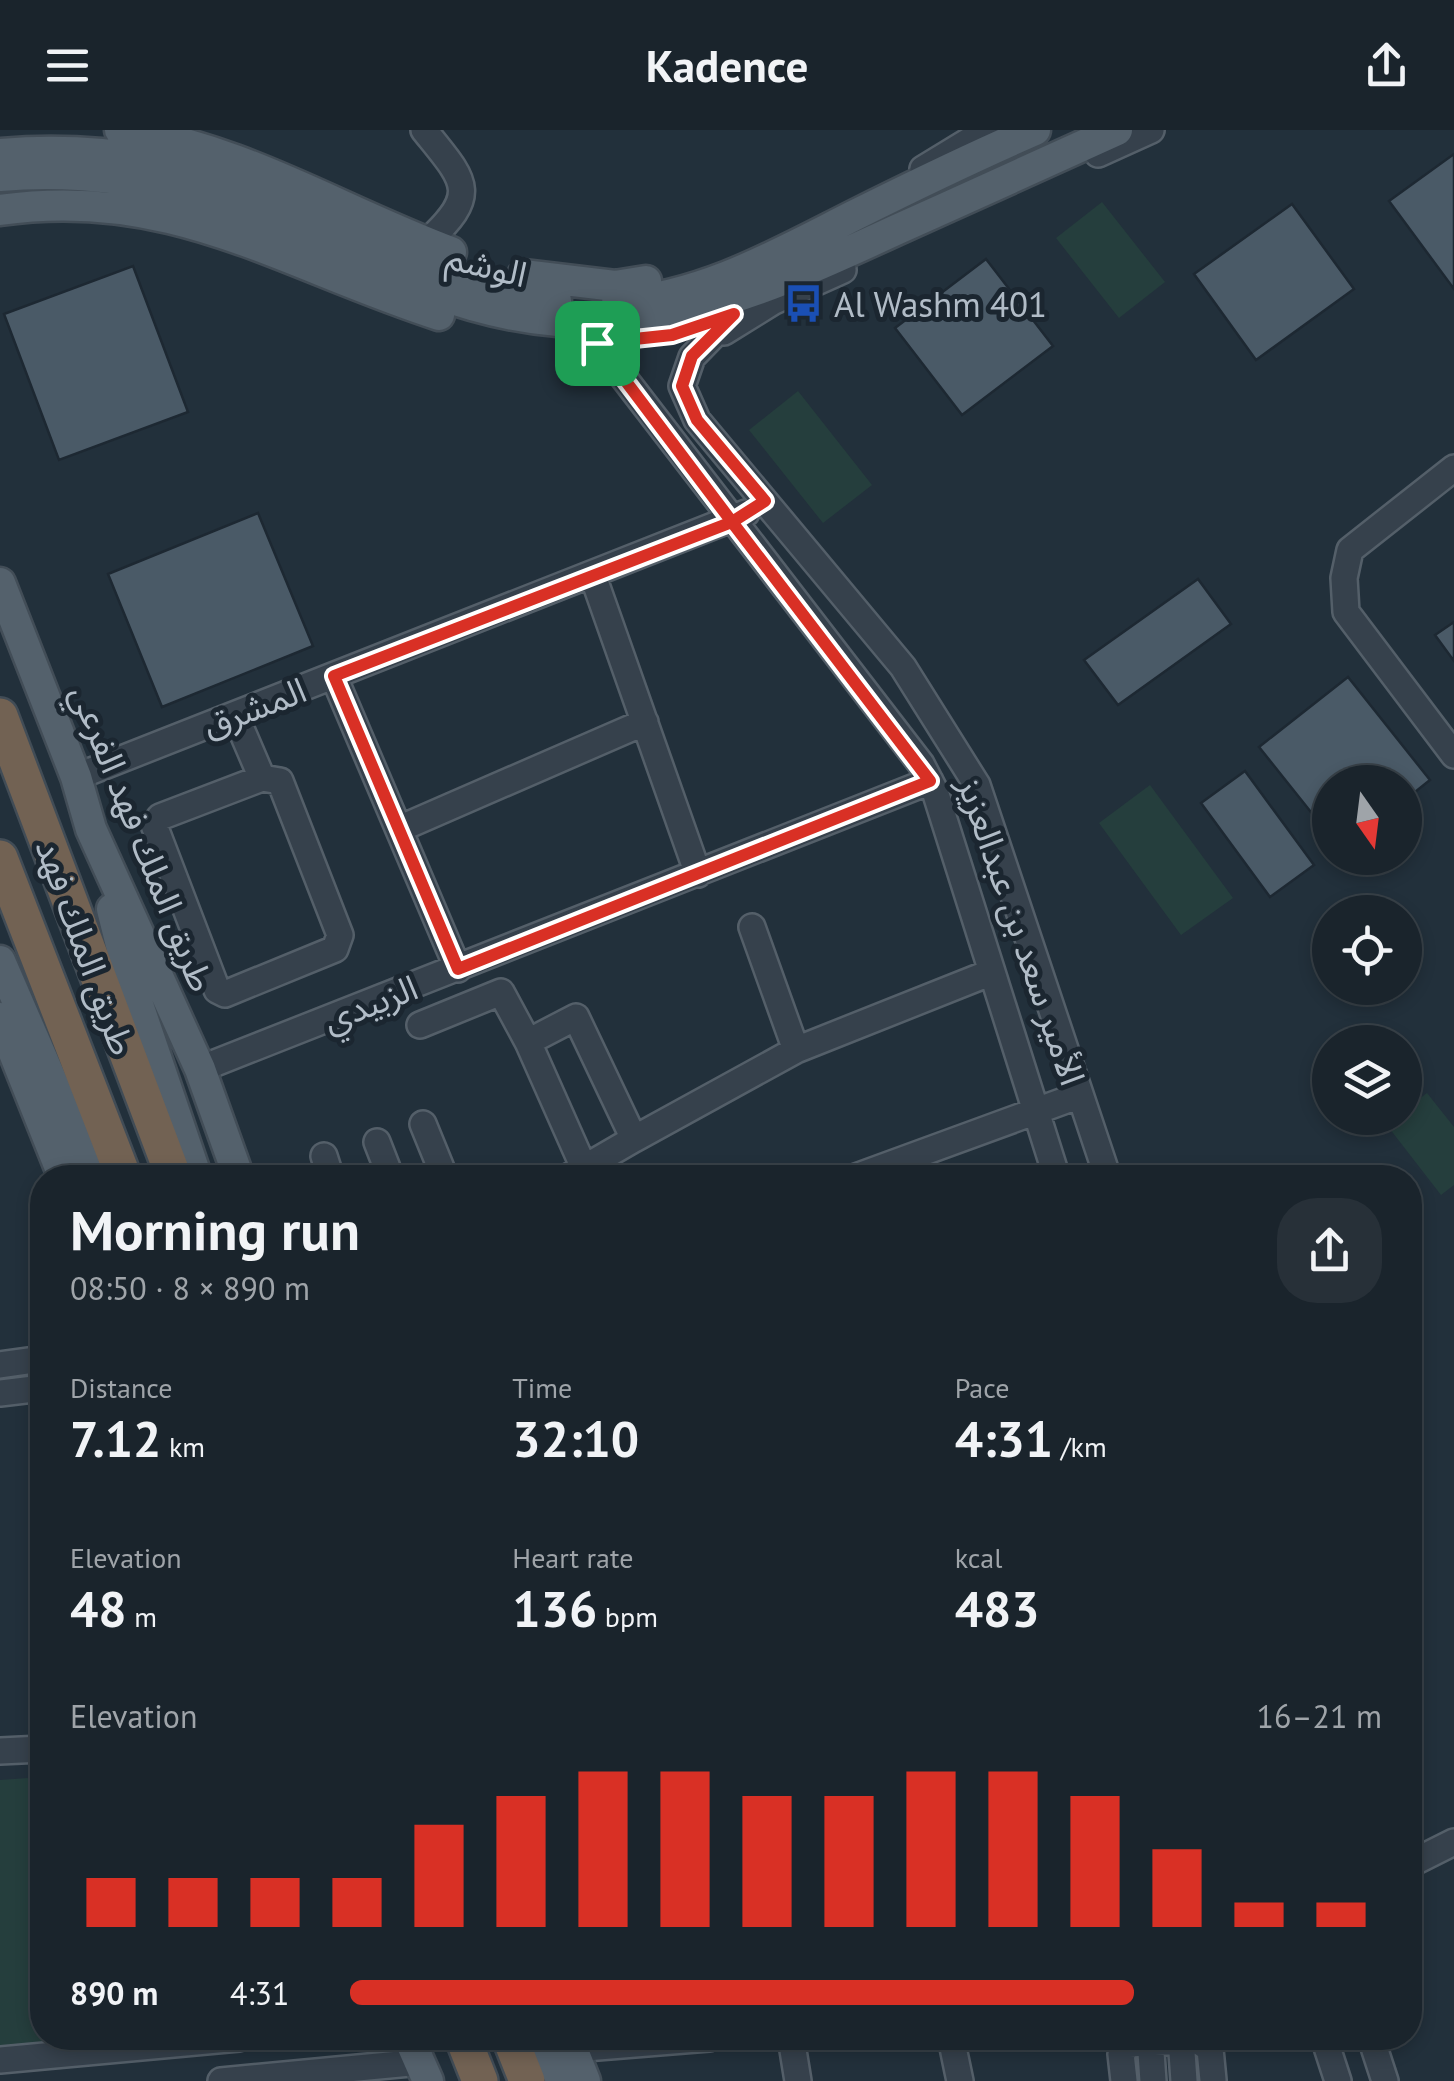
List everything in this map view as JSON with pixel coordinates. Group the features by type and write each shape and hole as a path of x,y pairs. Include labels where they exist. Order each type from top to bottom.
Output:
{"highway":[{"name":"طريق الملك فهد","path":"0,716 169,1165"},
{"name":"طريق الملك فهد","path":"0,858 119,1165"},
{"path":"468,2050 480,2081"},
{"path":"515,2050 527,2081"}],"main road":[{"path":"120,130 206,147 263,167 426,242 530,278 615,286 680,276 812,236"},
{"name":"الوشم","path":"0,176 96,174 264,193 395,253 546,300 612,303 676,294 755,266 1035,130"},
{"name":"الوشم","path":"0,154 103,152 206,185 436,294 575,322 659,320 776,286 1117,130"},
{"path":"0,210 103,206 182,218 472,325 597,343 672,335 734,314 776,286"},
{"path":"928,216 977,209"},
{"name":"طريق الملك فهد الفرعي","path":"0,583 76,776 91,829 200,1069 234,1165"},
{"path":"91,829 130,981 193,1165"},
{"path":"0,961 88,1165"},
{"path":"0,1018 59,1165"},
{"path":"454,2050 463,2081"},
{"path":"547,2050 562,2081"},
{"path":"573,2050 584,2081"}],"street":[{"path":"424,130 459,173 462,191 456,216 426,242"},
{"path":"812,236 987,130"},
{"path":"706,342 774,301 1151,130"},
{"name":"الأمير سعد بن عبدالعزيز","path":"734,314 692,356 682,386 697,420 903,667 978,785 1104,1165"},
{"name":"الأمير سعد بن عبدالعزيز","path":"597,343 930,781 1053,1165"},
{"path":"1454,468 1350,550 1344,578 1346,612 1454,756"},
{"name":"المشرق","path":"76,776 732,522 765,501"},
{"path":"594,576 698,874"},
{"path":"334,676 458,969"},
{"path":"234,715 262,778"},
{"path":"398,829 645,722"},
{"path":"262,778 280,780 340,943 335,949 225,994 216,990 154,826 160,817 262,778"},
{"name":"الزبيدي","path":"200,1069 930,781"},
{"path":"752,926 796,1050"},
{"path":"594,1165 796,1050 992,972"},
{"path":"420,1025 501,992 528,1042 576,1165"},
{"path":"528,1042 579,1017 634,1139"},
{"path":"889,1165 1080,1095"},
{"path":"424,1124 439,1165"},
{"path":"377,1142 386,1165"},
{"path":"0,1365 30,1361"},
{"path":"0,1393 30,1389"},
{"path":"0,1751 30,1750"},
{"path":"1422,1858 1454,1842"},
{"path":"0,2060 109,2050"},
{"path":"793,2050 798,2081"},
{"path":"954,2050 960,2081"},
{"path":"1123,2050 1124,2081"},
{"path":"1151,2050 1153,2081"},
{"path":"1182,2050 1184,2081"},
{"path":"1207,2050 1212,2080"},
{"path":"1328,2050 1338,2081"},
{"path":"1375,2050 1384,2081"},
{"path":"221,2081 419,2060"}],"green space":[{"path":"1102,202 1165,282 1119,318 1056,238"},
{"path":"798,391 872,485 823,523 749,430"},
{"path":"1150,785 1233,898 1181,935 1099,823"},
{"path":"1427,1093 1454,1127 1454,1185 1441,1195 1422,1165 1418,1165 1395,1135 1422,1135 1422,1097"},
{"path":"30,1778 30,2046 0,2048 0,1780"}],"building":[{"path":"1454,154 1454,289 1389,201"},
{"path":"1292,204 1354,289 1256,360 1194,274"},
{"path":"986,259 1053,346 962,415 895,328"},
{"path":"133,266 188,412 59,460 4,314"},
{"path":"258,513 313,646 162,707 108,574"},
{"path":"1198,579 1231,624 1118,705 1084,660"},
{"path":"1454,622 1454,661 1435,635"},
{"path":"1348,677 1418,765 1312,765 1312,813 1259,747"},
{"path":"1422,770 1430,780 1422,786"},
{"path":"1245,771 1312,866 1270,897 1201,803"}],"place":[{"name":"Al Washm 401","path":"804,304"}],"route":[{"path":"597,343 614,345 672,335 734,314 692,356 682,386 697,420 765,501 732,522 921,764 930,781 458,969 334,676 732,522 597,343"}]}
